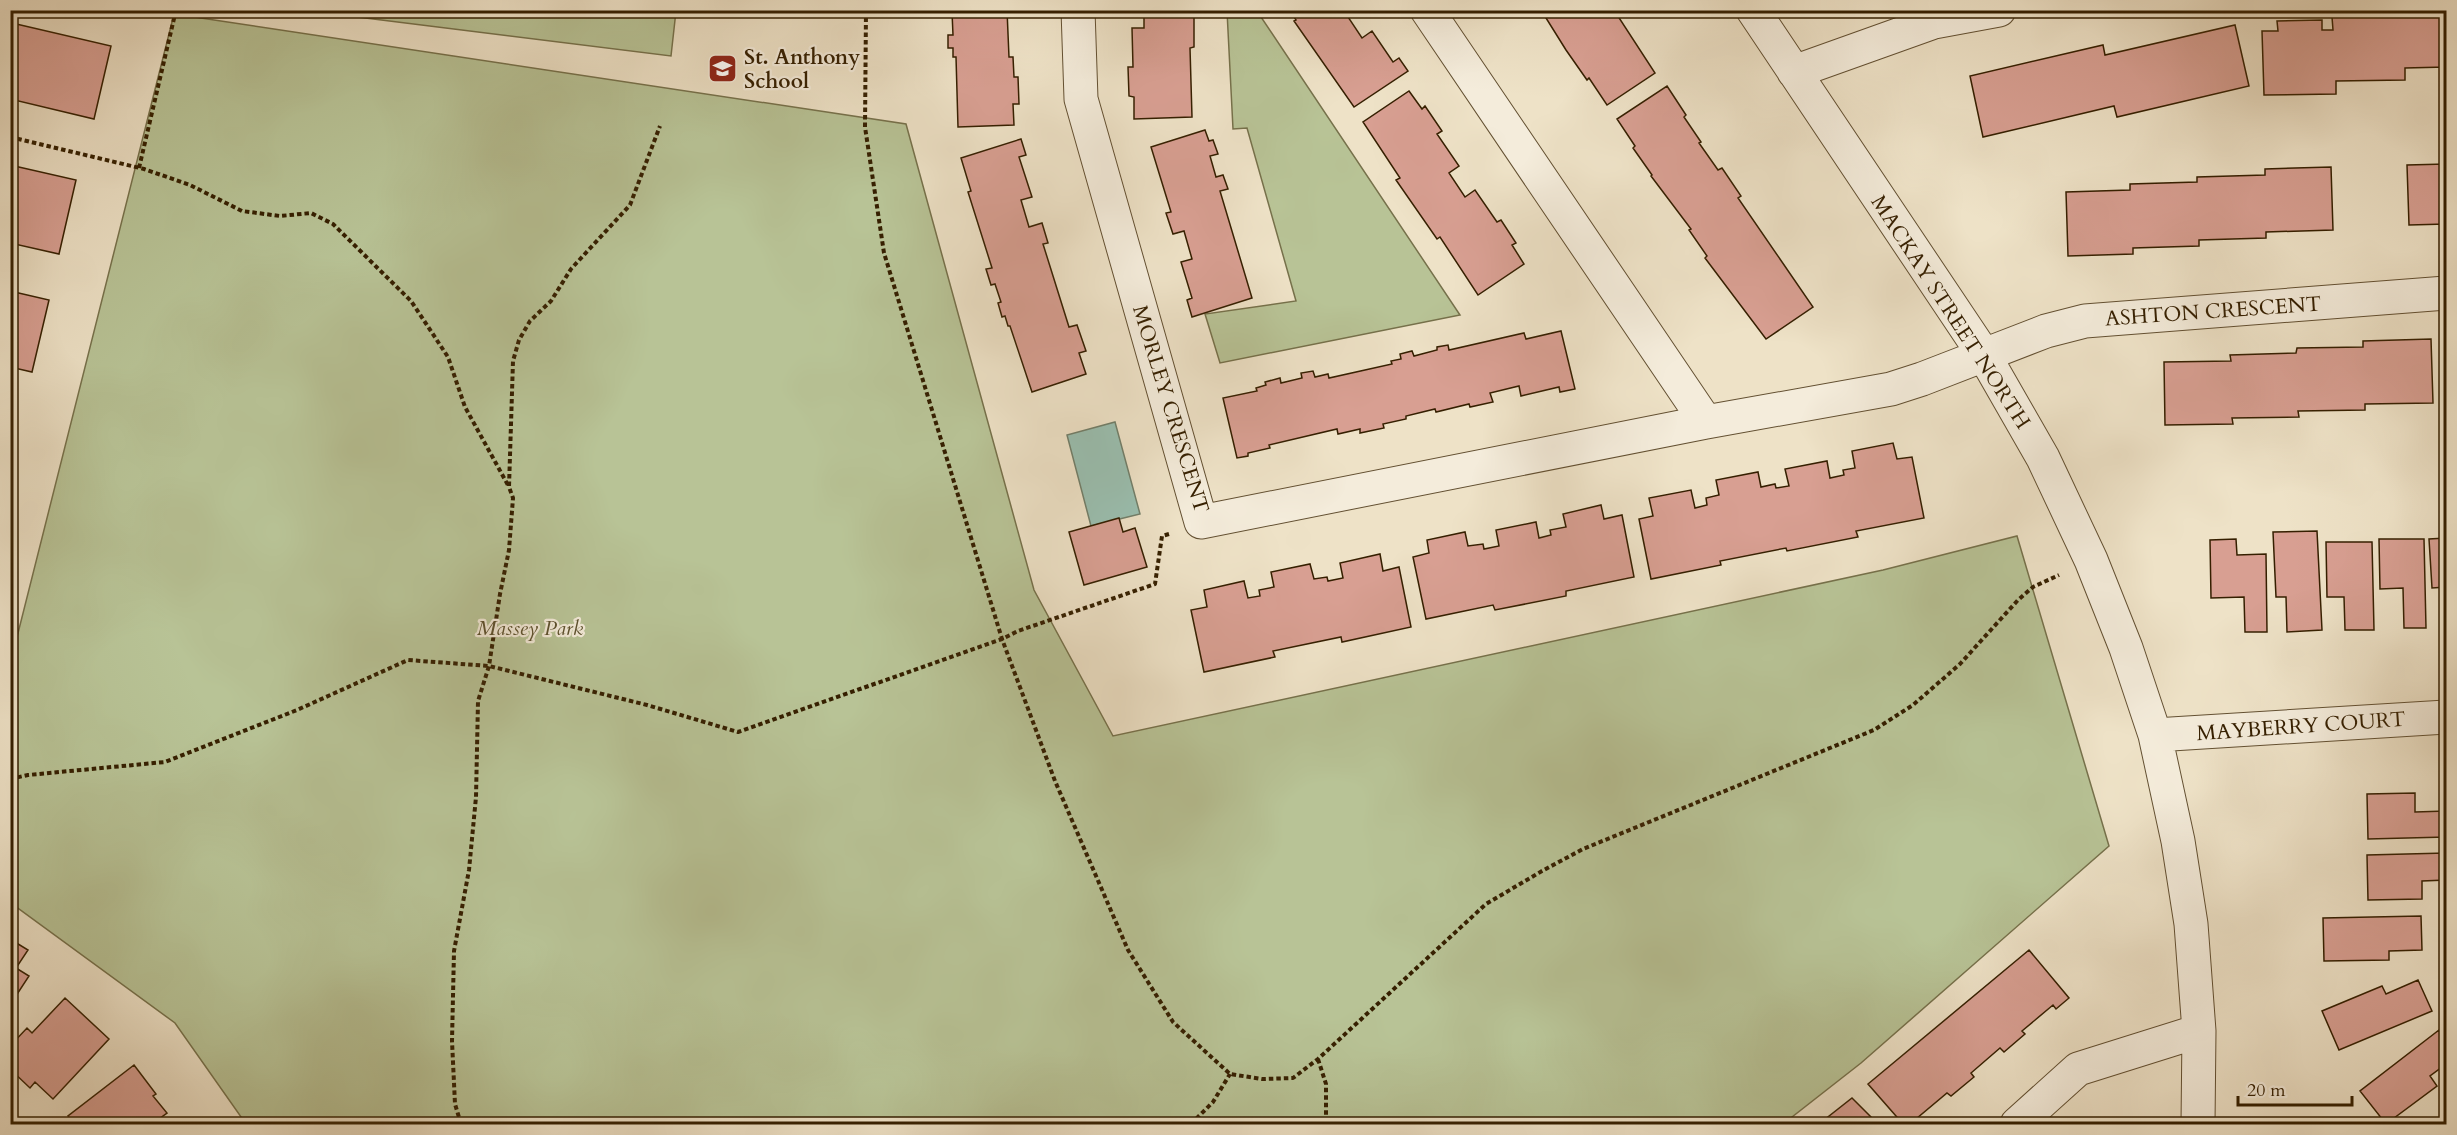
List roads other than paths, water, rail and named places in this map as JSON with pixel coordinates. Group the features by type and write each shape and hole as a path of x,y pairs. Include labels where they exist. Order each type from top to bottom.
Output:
{"street":[{"name":"MORLEY CRESCENT","path":"1078,10 1081,99 1201,522 1706,422 1891,388 1922,379 1984,355"},
{"path":"1427,10 1706,422"},
{"name":"MACKAY STREET NORTH","path":"1753,10 1984,355 2043,458 2091,560 2126,648 2155,735 2178,841 2191,924 2199,1031 2198,1125"},
{"path":"1794,72 1934,22 1999,10"},
{"name":"ASHTON CRESCENT","path":"1984,355 2046,331 2085,321 2446,293"},
{"name":"MAYBERRY COURT","path":"2155,735 2446,717"},
{"path":"2017,1125 2078,1069 2199,1031"}],"place":[{"name":"St. Anthony School","path":"723,69"}],"park label":[{"name":"Massey Park","path":"530,628"}]}
